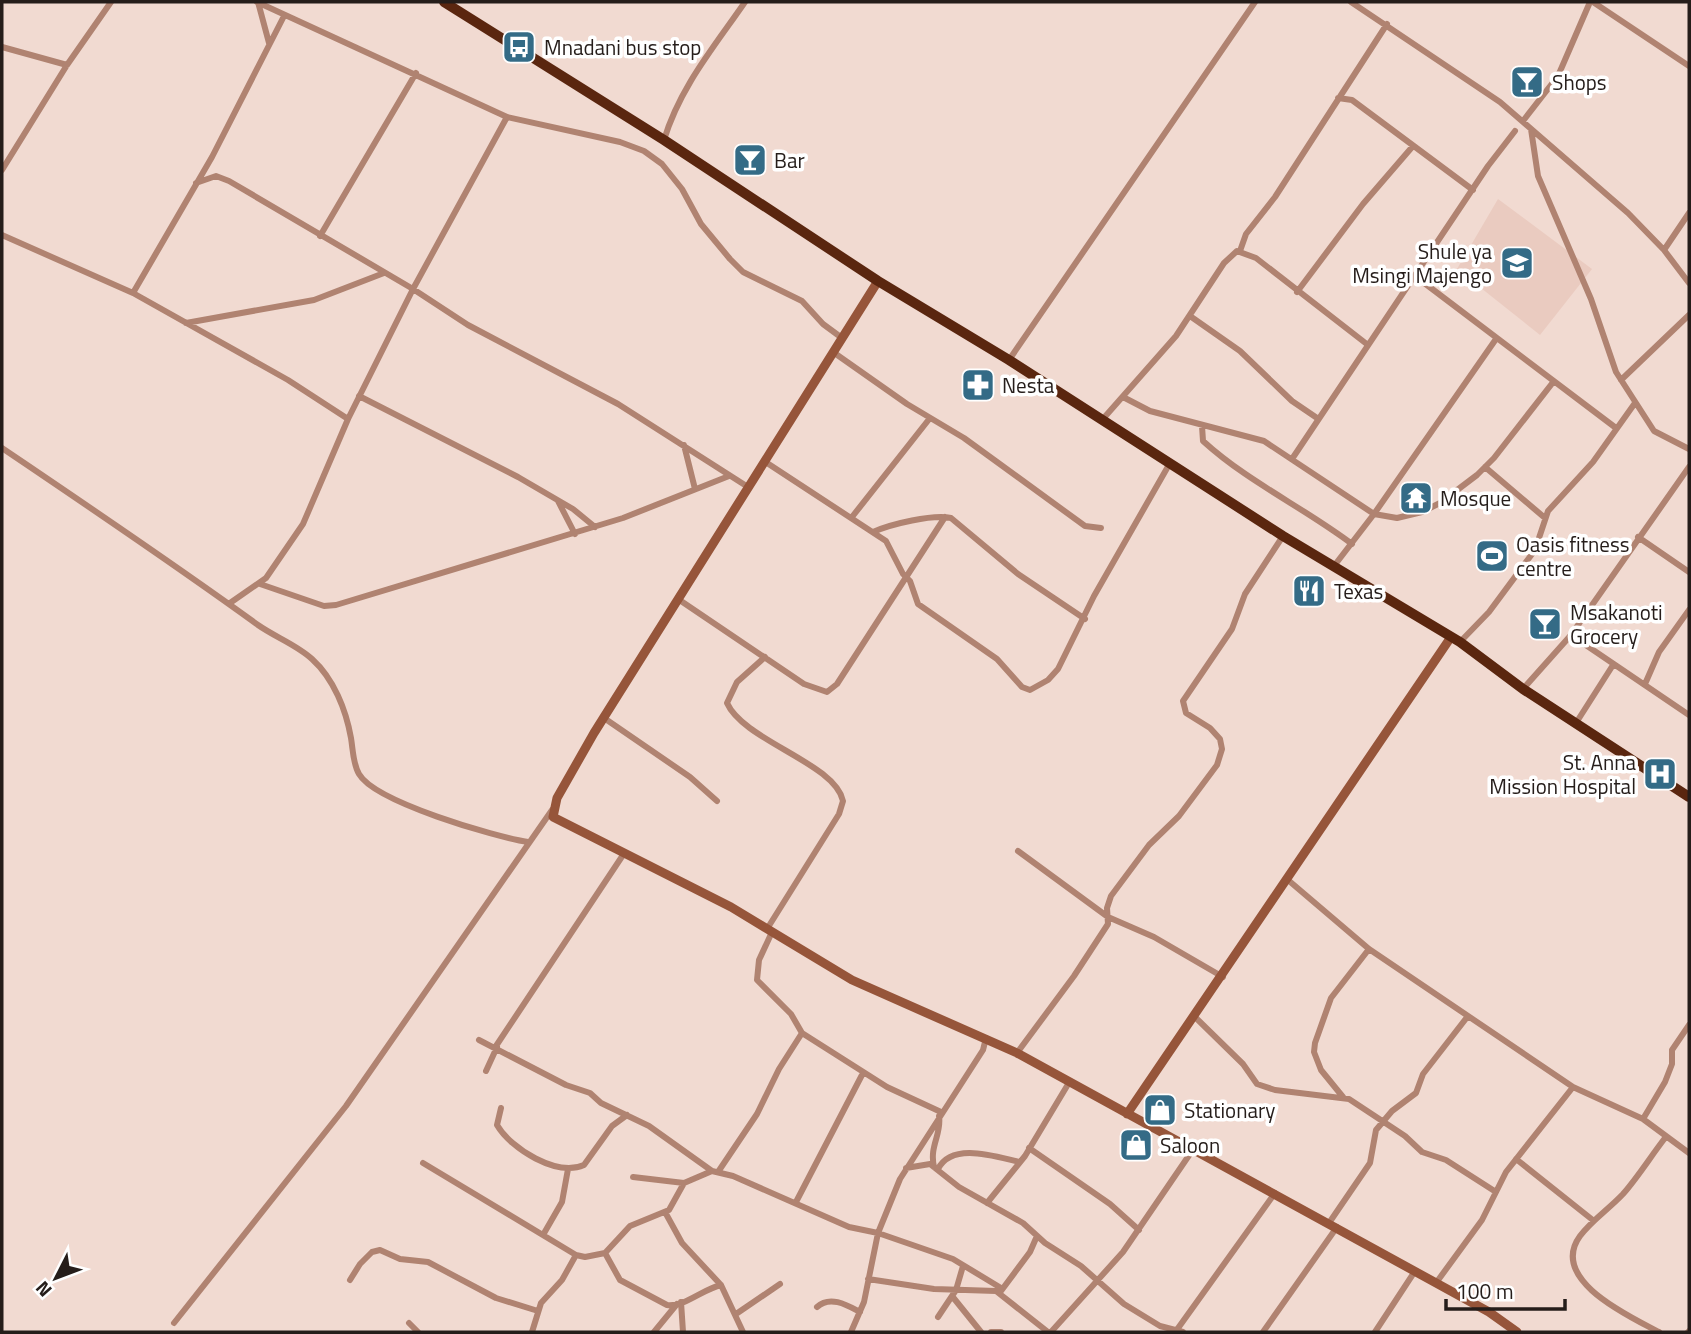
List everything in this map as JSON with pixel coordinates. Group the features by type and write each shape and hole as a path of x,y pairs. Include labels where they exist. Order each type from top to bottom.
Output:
{"highway":[{"path":"444,2 664,140 878,281 1009,360 1283,536 1455,640 1523,689 1689,797"}],"street":[{"path":"2,170 67,65 111,2"},
{"path":"258,2 507,117 620,142 643,151 662,164 682,189 701,224 737,265 764,284 802,301 823,324 842,338"},
{"path":"258,2 269,43"},
{"path":"664,140 671,115 695,72 745,2"},
{"path":"1009,360 1255,2"},
{"path":"1351,2 1500,102 1523,121 1664,250 1689,283"},
{"path":"1523,121 1558,76 1591,2 1689,66"},
{"path":"133,293 212,156 284,16"},
{"path":"1102,420 1160,356 1224,263 1240,251 1246,234 1275,197 1387,24"},
{"path":"2,47 67,65"},
{"path":"320,236 416,73"},
{"path":"1347,85 1352,100"},
{"path":"1338,98 1352,100 1474,190"},
{"path":"230,603 260,584 303,524 359,396 413,289 507,117"},
{"path":"1531,128 1538,176 1621,380 1654,431 1689,449"},
{"path":"1292,459 1317,418 1515,131"},
{"path":"1297,292 1363,204 1413,146"},
{"path":"212,156 216,176 413,289 468,325 618,404 748,487"},
{"path":"196,183 216,176"},
{"path":"1664,250 1689,213"},
{"path":"2,236 133,293 288,380 348,419"},
{"path":"1240,251 1256,258 1368,345"},
{"path":"185,323 303,303 384,273"},
{"path":"1415,276 1616,428"},
{"path":"174,1323 346,1106 552,810 604,718 878,281"},
{"path":"1621,380 1689,315"},
{"path":"1190,316 1240,351 1292,401 1317,418"},
{"path":"1334,566 1374,514 1496,339"},
{"path":"833,352 964,438 1085,526 1101,528"},
{"path":"1123,397 1142,408 1265,441 1374,514 1397,518 1422,512 1440,503 1485,467 1554,382"},
{"path":"359,396 407,418 558,501 595,527"},
{"path":"1127,1114 1455,640 1489,612 1535,550 1545,518 1593,462 1635,403"},
{"path":"852,517 930,418"},
{"path":"1202,426 1203,441 1234,468 1300,507 1352,544"},
{"path":"684,444 695,489"},
{"path":"2,448 310,657 327,677 347,718 354,762 364,782 402,802 474,829 494,836 528,842"},
{"path":"764,461 888,543 918,604 997,659 1026,690 1039,686 1058,669 1170,463"},
{"path":"1485,467 1545,518"},
{"path":"1523,689 1571,635 1689,467"},
{"path":"260,584 324,606 336,605 575,534 729,476"},
{"path":"558,501 575,534"},
{"path":"873,532 904,525 912,520 945,517 955,520 1018,574 1085,619"},
{"path":"678,599 820,692 832,690 945,517"},
{"path":"1017,1053 1074,976 1108,924 1107,908 1111,896 1149,845 1178,816 1217,765 1223,749 1220,740 1209,728 1186,713 1183,701 1232,629 1245,594 1283,536"},
{"path":"1638,537 1689,572"},
{"path":"1645,684 1659,652 1689,610"},
{"path":"1571,635 1689,715"},
{"path":"765,657 732,689 727,703 730,710 744,726 814,769 839,792 843,801 839,814 770,930 759,960 757,980 791,1014 802,1034 863,1073 940,1114"},
{"path":"1576,723 1613,665"},
{"path":"604,718 690,777 717,801"},
{"path":"552,810 555,820 731,907 852,980 986,1038 1070,1081 1192,1151 1275,1193 1489,1312 1517,1332"},
{"path":"1018,851 1108,917 1154,937 1223,977"},
{"path":"486,1071 496,1046 623,855"},
{"path":"1288,880 1369,949 1573,1087 1643,1119 1665,1138 1689,1153"},
{"path":"1369,949 1331,999 1315,1043 1314,1052 1321,1070 1343,1097 1383,1121 1422,1152 1446,1160 1496,1192"},
{"path":"1194,1016 1262,1087 1343,1097"},
{"path":"1275,1332 1265,1330 1370,1163 1374,1133 1383,1121 1416,1093 1423,1074 1468,1016"},
{"path":"1643,1119 1665,1082 1672,1064 1672,1050 1689,1025"},
{"path":"633,1177 684,1183 715,1172 758,1113 779,1069 802,1034"},
{"path":"851,1332 860,1312 878,1233 906,1168 983,1049 986,1038"},
{"path":"479,1040 496,1046 649,1126 715,1172 796,1202 849,1227 878,1233 963,1266 1001,1290 1034,1323 1047,1332 1099,1281 1139,1230 1192,1151"},
{"path":"796,1202 863,1073"},
{"path":"987,1203 1020,1162 1070,1081"},
{"path":"1436,1283 1482,1220 1516,1160 1573,1087"},
{"path":"501,1108 497,1125 508,1139 543,1161 568,1169 584,1165 612,1126 627,1115"},
{"path":"936,1168 931,1147 939,1128 940,1114"},
{"path":"1658,1332 1601,1301 1590,1290 1576,1267 1575,1244 1594,1221 1623,1194 1665,1138"},
{"path":"1029,1148 1110,1204 1139,1230"},
{"path":"936,1168 960,1154 984,1154 1020,1162"},
{"path":"1516,1160 1594,1221"},
{"path":"423,1163 576,1255 586,1257 605,1253 630,1226 665,1212 673,1205 684,1183"},
{"path":"906,1168 921,1164 936,1168 987,1203 1023,1223 1125,1304 1160,1326 1178,1332 1275,1193"},
{"path":"543,1234 562,1202 568,1169"},
{"path":"665,1212 682,1243 721,1285 743,1332"},
{"path":"868,1279 954,1293 1001,1290 1030,1252 1037,1236"},
{"path":"350,1280 372,1252 380,1250 407,1261 428,1262 496,1298 538,1311"},
{"path":"605,1253 617,1276 624,1283 667,1305 679,1303 705,1289 721,1285"},
{"path":"532,1332 538,1311 562,1280 576,1255"},
{"path":"937,1317 954,1293 963,1266"},
{"path":"1375,1332 1415,1271"},
{"path":"736,1314 780,1284"},
{"path":"954,1293 981,1332"},
{"path":"817,1307 823,1302 832,1301 860,1312"},
{"path":"654,1332 679,1303"},
{"path":"679,1303 683,1332"},
{"path":"409,1323 418,1332"},
{"path":"1032,1332 1034,1323"},
{"path":"991,1332 1001,1332"}],"shaded area":[{"path":"1498,199 1592,269 1540,335 1457,269"}],"place":[{"name":"Mnadani bus stop","path":"519,47"},
{"name":"Shops","path":"1527,82"},
{"name":"Bar","path":"750,160"},
{"name":"Shule ya Msingi Majengo","path":"1517,263"},
{"name":"Nesta","path":"978,385"},
{"name":"Mosque","path":"1416,498"},
{"name":"Oasis fitness centre","path":"1492,556"},
{"name":"Texas","path":"1309,591"},
{"name":"Msakanoti Grocery","path":"1545,624"},
{"name":"St. Anna Mission Hospital","path":"1660,774"},
{"name":"Stationary","path":"1160,1110"},
{"name":"Saloon","path":"1136,1145"}]}
